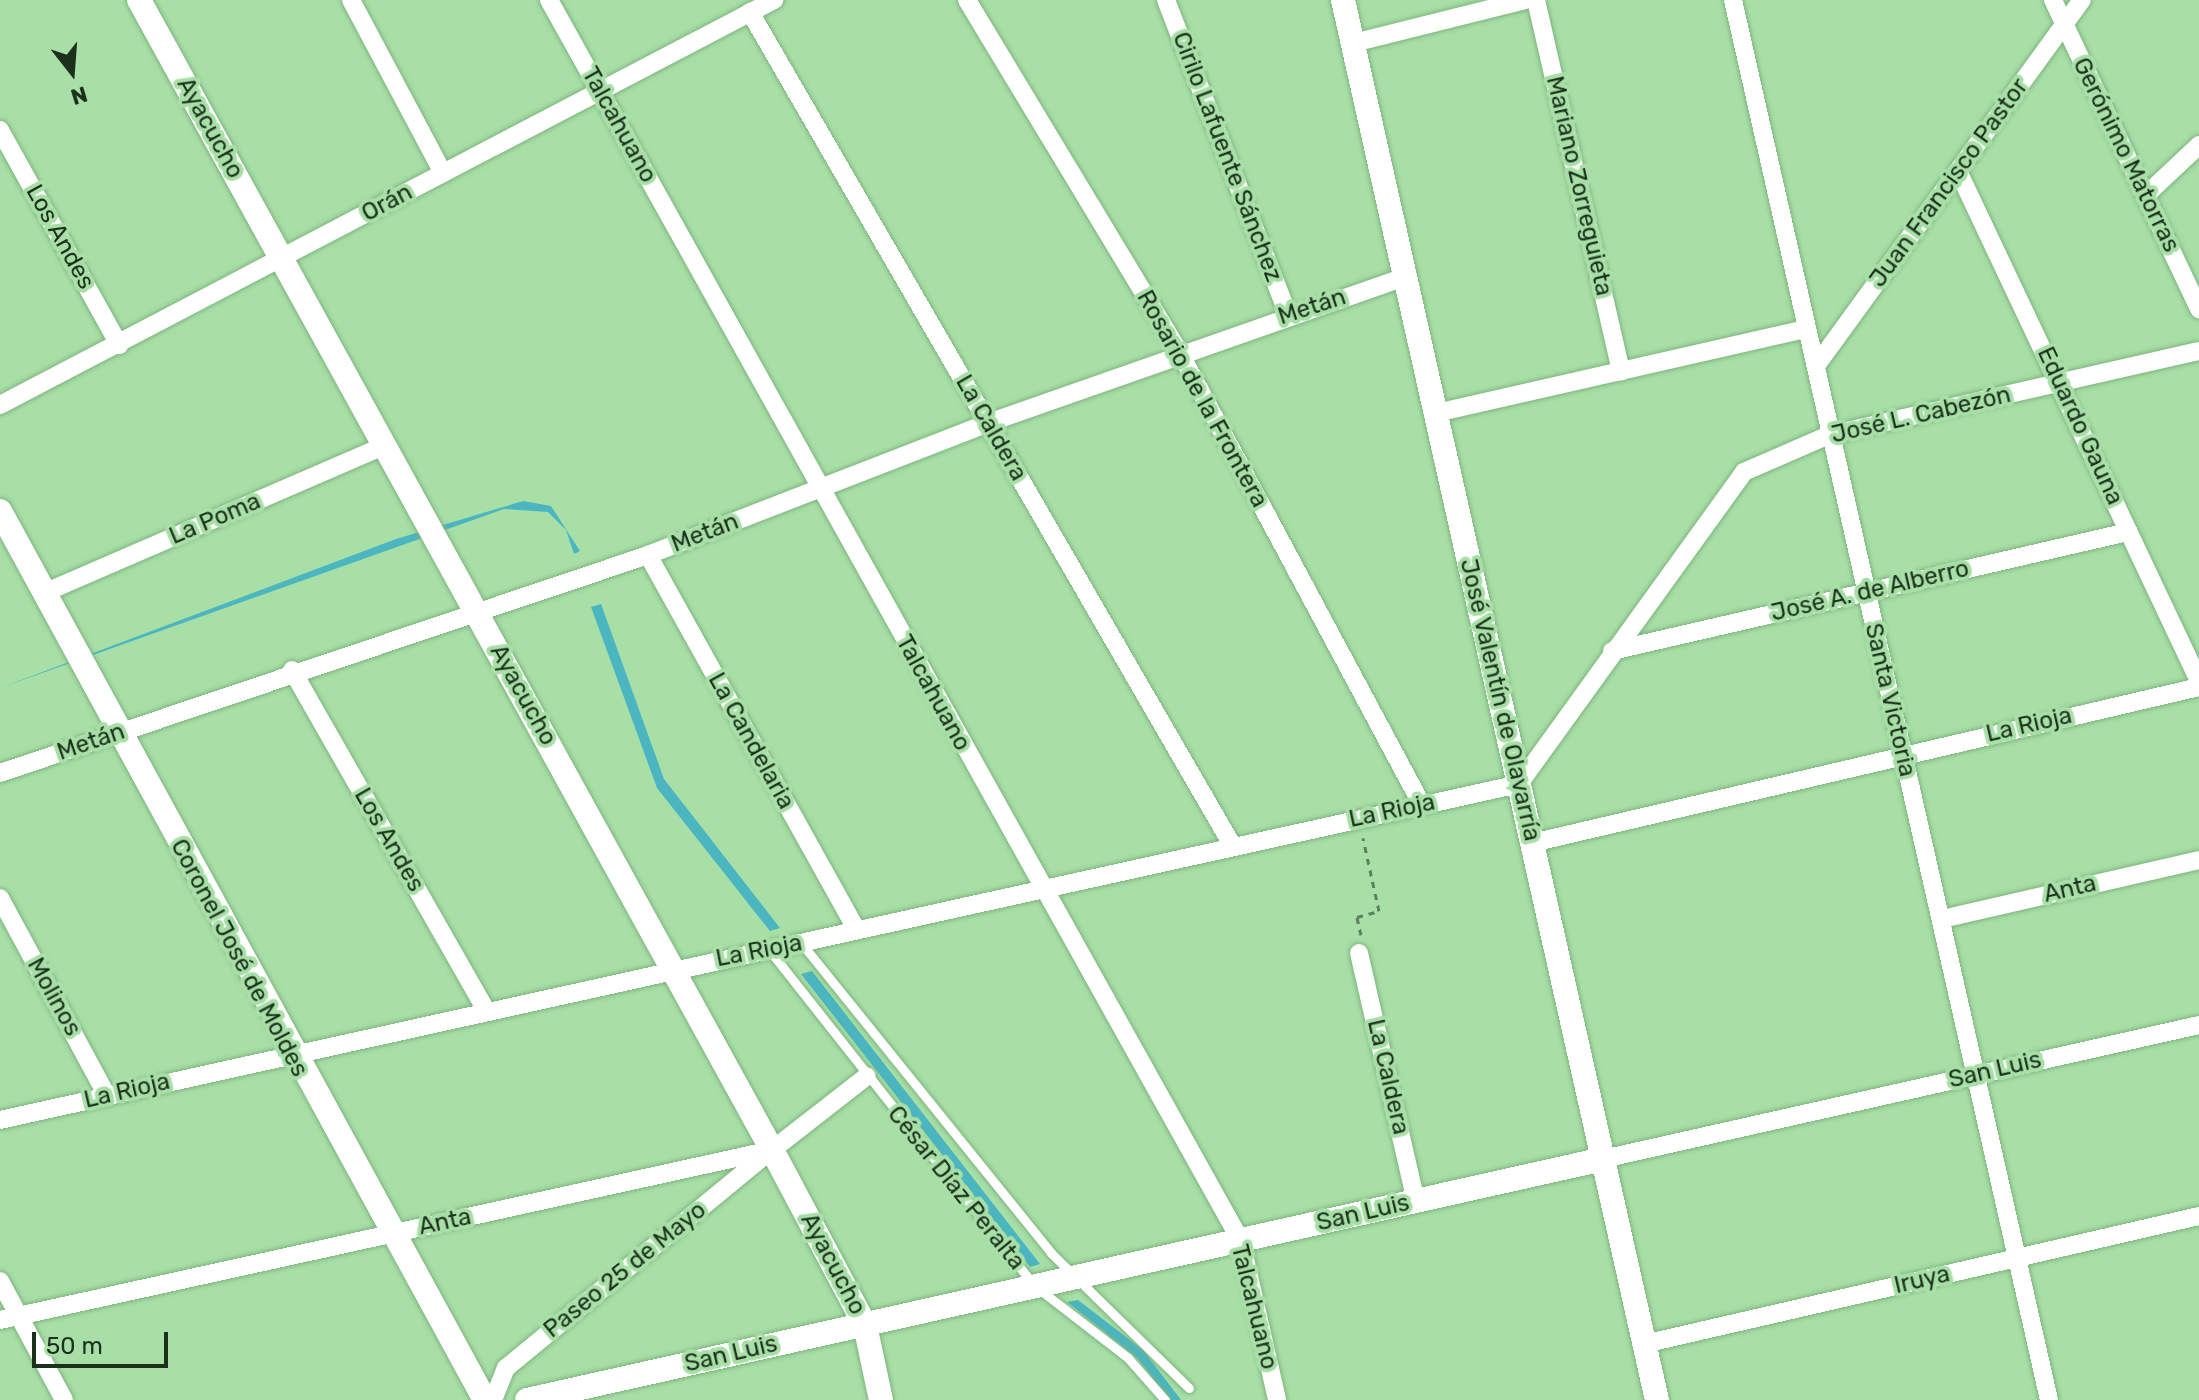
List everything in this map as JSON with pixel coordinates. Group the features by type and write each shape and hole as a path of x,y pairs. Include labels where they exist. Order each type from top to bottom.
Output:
{"street":[{"name":"Ayacucho","path":"139,0 433,528 865,1325 881,1400"},
{"path":"351,0 443,173"},
{"name":"Talcahuano","path":"549,0 818,489 1241,1241 1277,1400"},
{"name":"Orán","path":"0,405 602,93 774,0"},
{"name":"Rosario de la Frontera","path":"967,0 1180,353 1422,805"},
{"name":"Cirilo Lafuente Sánchez","path":"1166,0 1288,315"},
{"name":"José Valentín de Olavarría","path":"1343,0 1657,1400"},
{"path":"1353,43 1525,0"},
{"name":"Mariano Zorreguieta","path":"1536,0 1621,371"},
{"name":"Santa Victoria","path":"1733,0 2049,1400"},
{"name":"Gerónimo Matorras","path":"2053,0 2199,309"},
{"name":"Juan Francisco Pastor","path":"1816,366 2082,0"},
{"name":"La Caldera","path":"750,12 1232,845"},
{"name":"Los Andes","path":"0,130 119,345"},
{"path":"2146,195 2199,145"},
{"name":"Eduardo Gauna","path":"1959,173 2062,383 2199,684"},
{"name":"Metán","path":"0,773 292,670 478,614 648,555 988,423 1288,315 1404,277"},
{"path":"1436,413 1807,329"},
{"name":"José L. Cabezón","path":"1612,651 1744,472 1784,448 1829,435 2199,351"},
{"name":"La Poma","path":"44,593 386,445"},
{"name":"Coronel José de Moldes","path":"0,511 290,1054 485,1400"},
{"name":"José A. de Alberro","path":"1612,651 2128,532"},
{"name":"La Candelaria","path":"648,555 855,927"},
{"path":"1519,784 1612,651"},
{"name":"Los Andes","path":"292,670 486,1010"},
{"name":"La Rioja","path":"1532,843 2199,684"},
{"name":"La Rioja","path":"0,1120 673,967 770,951 855,927 1519,784"},
{"name":"Anta","path":"1942,919 2199,860"},
{"name":"Molinos","path":"0,898 107,1096"},
{"name":"La Caldera","path":"1359,953 1416,1201"},
{"name":"San Luis","path":"527,1400 2199,1025"},
{"name":"Anta","path":"9,1318 772,1150 867,1076"},
{"name":"Paseo 25 de Mayo","path":"493,1400 506,1368 772,1150"},
{"name":"Iruya","path":"1644,1344 2199,1216"},
{"path":"0,1281 9,1318 64,1400"}],"lane":[{"path":"802,944 1075,1277 1189,1388"},
{"name":"César Díaz Peralta","path":"770,951 1035,1286 1128,1358 1165,1400"}],"path":[{"path":"1359,818 1379,911 1357,917 1359,953"}],"water":[{"path":"523,501 551,506 580,551 574,554 566,530 548,512 504,509 0,688 396,539"},
{"path":"601,604 664,779 780,928 770,931 657,788 591,607"},
{"path":"812,971 1040,1264 1030,1267 801,974"},
{"path":"1078,1300 1143,1350 1181,1400 1170,1400 1137,1358 1067,1302"}]}
